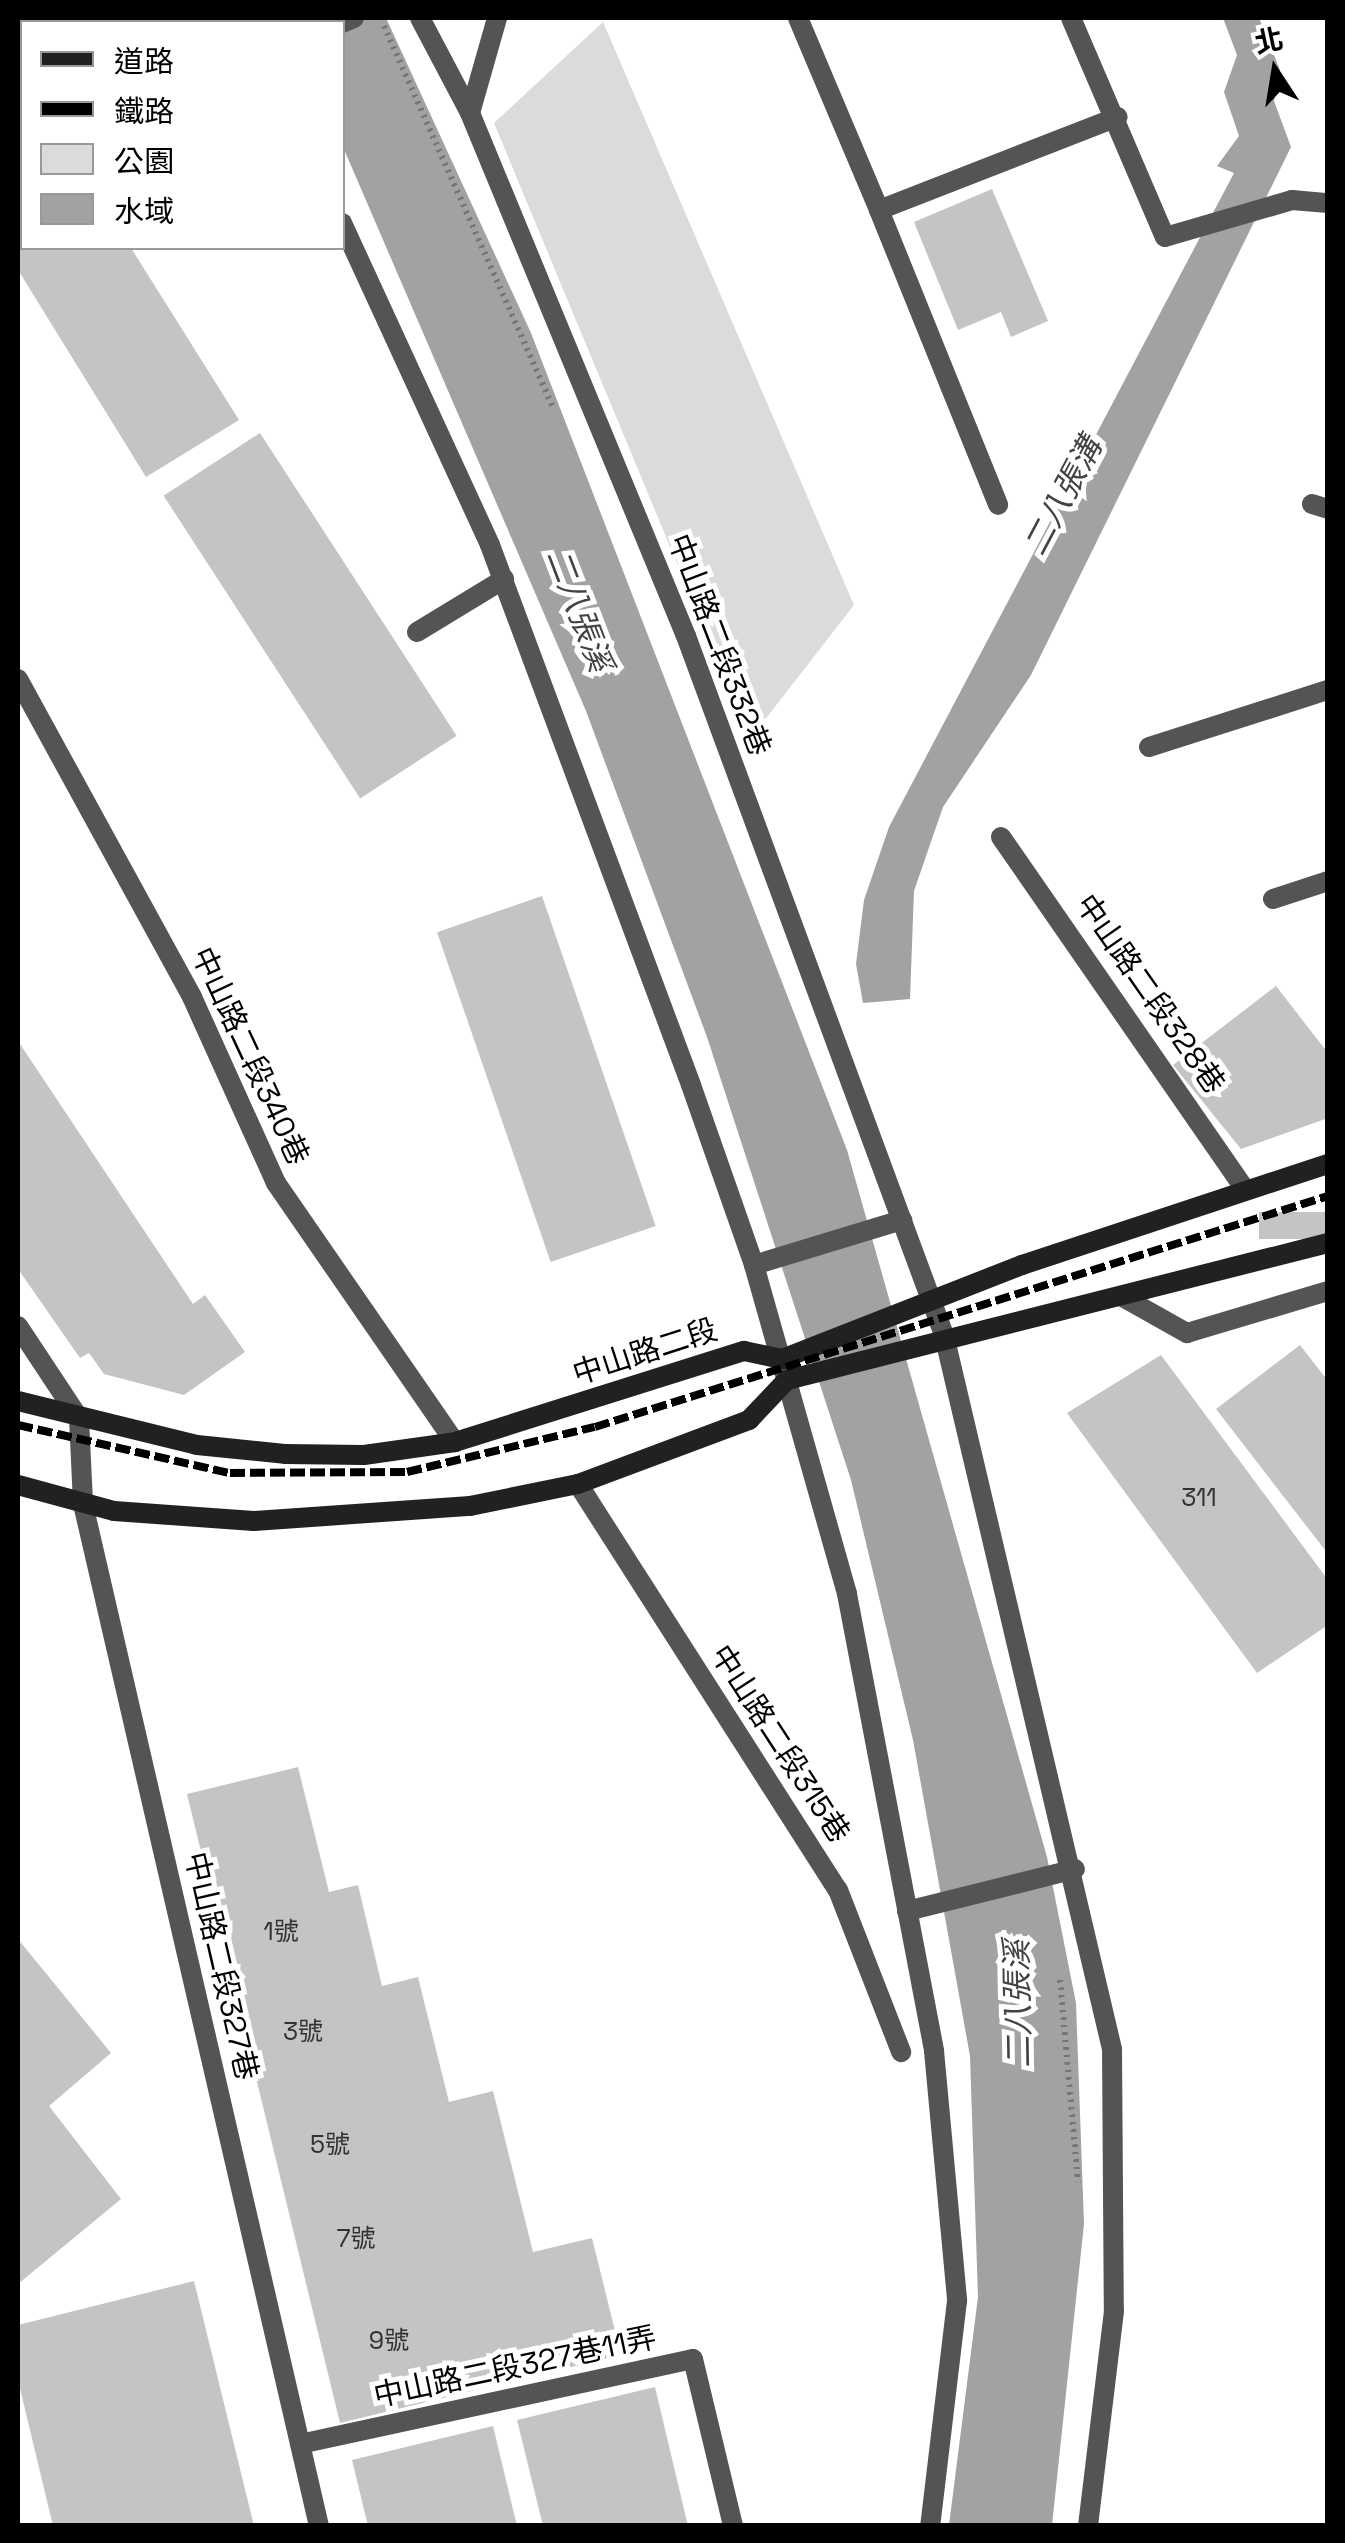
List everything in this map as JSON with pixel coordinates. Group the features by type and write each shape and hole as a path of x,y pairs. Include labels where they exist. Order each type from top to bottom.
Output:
{"main road":[{"name":"中山路二段","path":"18,1485 83,1504 254,1521 374,1518 578,1484 749,1420 784,1370 1022,1265 1328,1164"},
{"name":"中山路二段","path":"18,1401 80,1418 285,1454 364,1456 455,1442 744,1352 784,1370 1121,1296 1328,1243"}],"street":[{"name":"中山路二段332巷","path":"420,18 470,113 686,636 944,1335 1076,1868 1112,2049 1114,2310 1088,2526"},
{"path":"470,113 497,18"},
{"path":"798,18 998,505"},
{"path":"1071,18 1117,116 1165,237 1292,200 1328,203"},
{"path":"879,210 1117,116"},
{"path":"345,230 504,579 754,1265 846,1594 934,2051 956,2301 930,2526"},
{"path":"417,632 504,579"},
{"name":"中山路二段340巷","path":"18,679 192,997 276,1183 455,1442"},
{"path":"1149,747 1328,690"},
{"name":"中山路二段328巷","path":"1001,836 1245,1189"},
{"path":"1273,899 1328,881"},
{"path":"754,1265 902,1220"},
{"path":"1121,1296 1188,1333 1328,1291"},
{"path":"18,1326 80,1418"},
{"name":"中山路二段327巷","path":"80,1418 83,1504 319,2526"},
{"name":"中山路二段315巷","path":"578,1484 838,1890 901,2052"},
{"path":"907,1911 1076,1868"},
{"name":"中山路二段327巷11弄","path":"300,2444 693,2359 733,2526"}],"green space":[{"path":"603,22 854,605 750,739 494,123"}],"water":[{"name":"二八張溪","path":"283,18 386,18 531,333 847,1150 1047,1857 1076,2003 1084,2224 1052,2525 949,2525 978,2297 970,2056 913,1740 851,1480 707,1037 586,711 345,152 345,20"},
{"path":"1223,18 1259,18 1280,70 1274,101 1291,147 1031,675 943,807 914,891 910,999 863,1003 856,964 864,900 889,827 1234,173 1217,166 1239,136 1224,92 1237,55"}],"building":[{"path":"992,189 1048,321 1011,337 1001,312 958,330 914,222"},
{"path":"20,198 20,250 132,250 239,420 146,477 18,270"},
{"path":"260,433 457,736 360,798 164,496"},
{"path":"542,896 656,1226 551,1262 437,932"},
{"path":"1276,986 1328,1053 1328,1118 1241,1149 1173,1065"},
{"path":"18,1041 193,1304 205,1295 245,1352 184,1395 104,1374 89,1353 80,1358 18,1269"},
{"path":"1259,1212 1328,1212 1328,1239 1259,1239"},
{"path":"1300,1345 1328,1381 1328,1554 1216,1409"},
{"path":"1161,1355 1328,1580 1328,1625 1257,1673 1067,1413"},
{"path":"298,1767 329,1892 358,1885 382,1986 418,1977 449,2102 493,2091 533,2252 592,2238 621,2355 340,2423 187,1794"},
{"path":"18,1939 111,2053 49,2106 121,2199 18,2284"},
{"path":"194,2281 254,2526 53,2526 18,2380 18,2325"},
{"path":"655,2387 688,2526 543,2526 517,2420"},
{"path":"493,2426 517,2526 368,2526 352,2460"}],"railway":[{"path":"18,1425 230,1473 407,1472 595,1427 1328,1196"}],"water label":[{"name":"二八張溝","path":"1063,496"}]}
